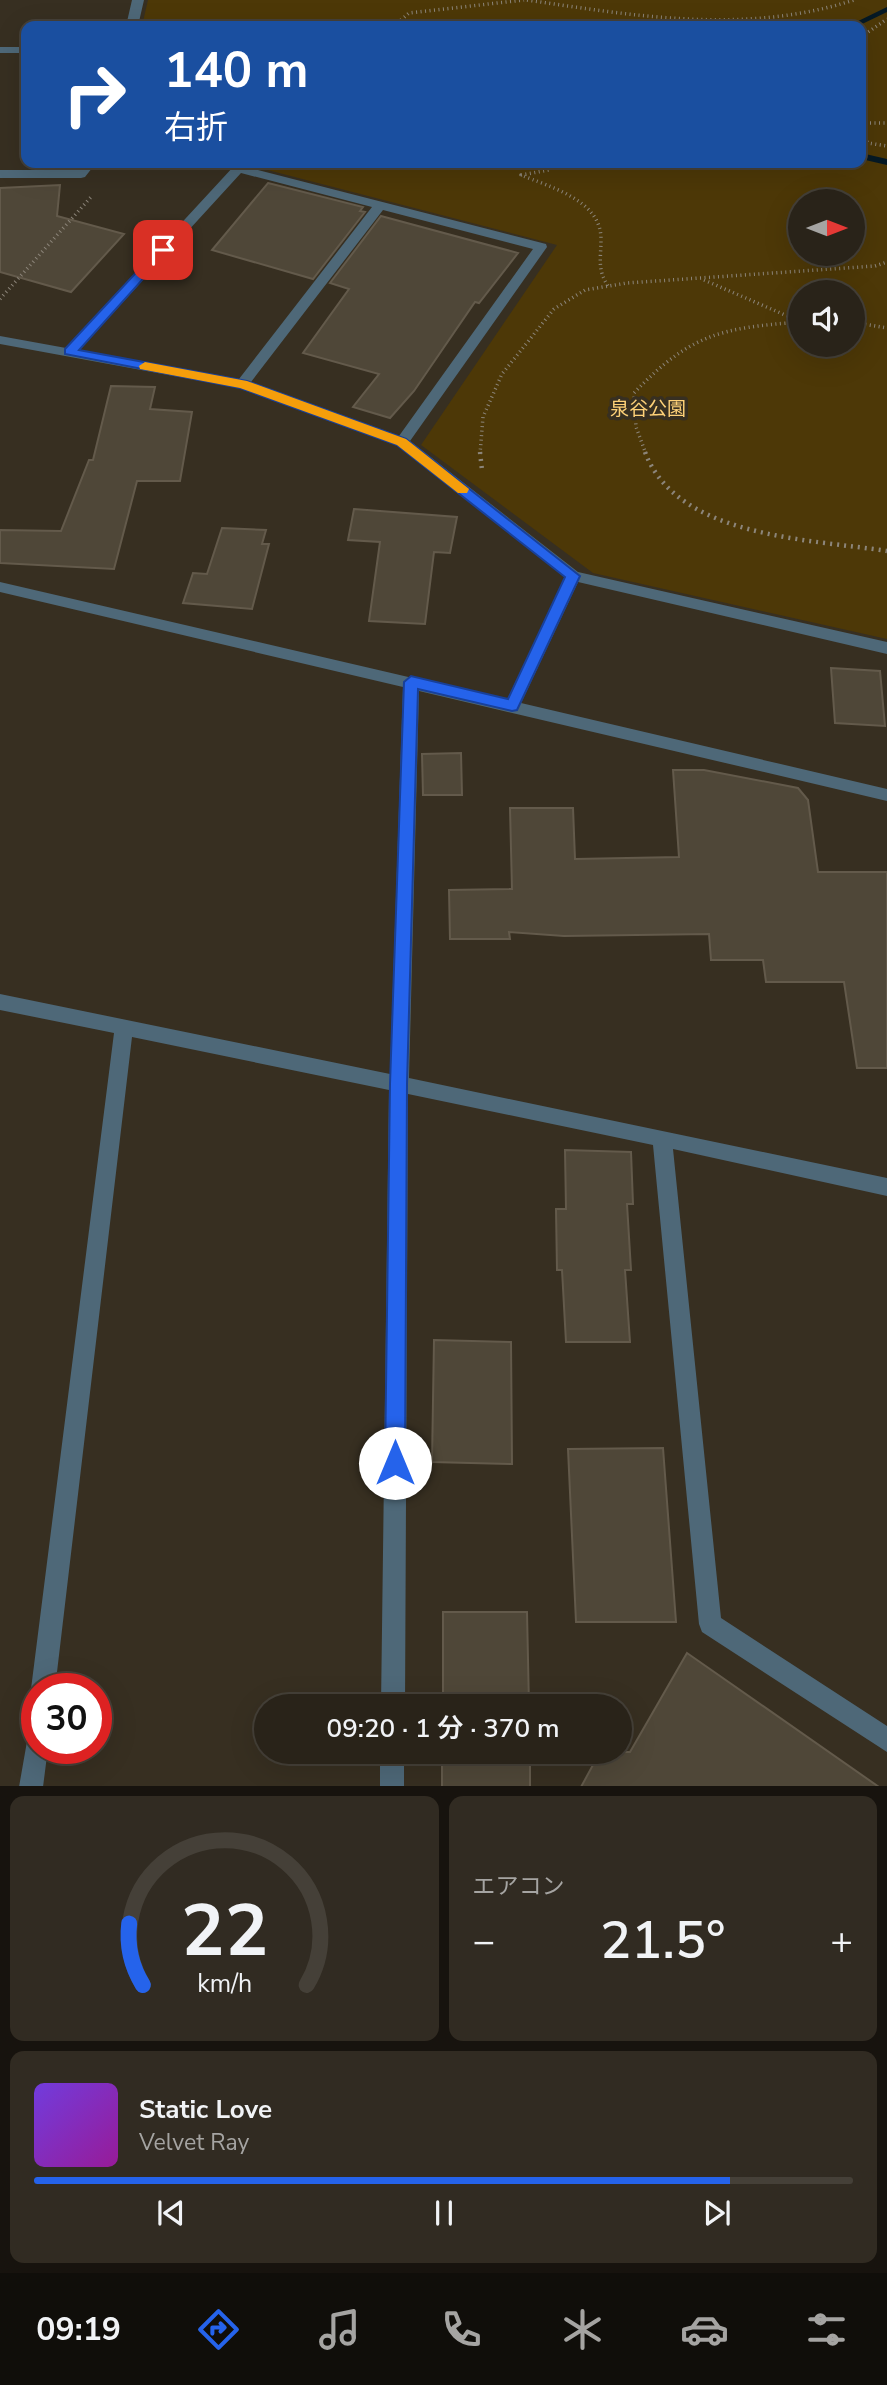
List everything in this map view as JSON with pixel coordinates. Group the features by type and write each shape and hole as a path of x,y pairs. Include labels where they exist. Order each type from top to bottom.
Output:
{"street":[{"path":"133,21 138,0"},
{"path":"0,50 21,50"},
{"path":"0,174 81,174 86,168"},
{"path":"70,352 238,169 541,247 402,442"},
{"path":"242,384 380,205"},
{"path":"0,340 242,384 402,442 573,576 887,648"},
{"path":"512,706 573,576"},
{"path":"0,587 887,795"},
{"path":"393,1694 399,1084 411,682"},
{"path":"0,1002 887,1187"},
{"path":"45,1673 124,1029"},
{"path":"662,1138 709,1624 887,1740"},
{"path":"31,1786 34,1764"},
{"path":"392,1764 392,1786"}],"path":[{"path":"400,21 409,13 526,0 668,18 731,19 789,17 837,7 854,0"},
{"path":"866,34 887,19"},
{"path":"866,123 887,122"},
{"path":"866,141 887,146"},
{"path":"546,168 549,170 521,175 575,198 596,216 601,235 597,262 599,273 608,286"},
{"path":"0,299 96,192"},
{"path":"487,509 480,456 483,417 502,374 554,309 585,290 608,286 875,266 887,262"},
{"path":"703,279 788,316"},
{"path":"788,322 740,326 695,338 659,365 634,393 636,427 648,459 676,497 735,527 887,551"},
{"path":"865,324 887,328"}],"green space":[{"name":"泉谷公園","path":"148,0 887,0 887,639 593,573 421,445 557,245 259,168 866,168 866,21 143,21"}],"building":[{"path":"268,183 363,207 360,211 365,212 313,279 212,250"},
{"path":"60,185 57,216 124,234 71,292 0,272 0,188"},
{"path":"381,216 518,253 479,303 475,302 414,391 390,418 353,407 379,374 303,353 349,289 330,283"},
{"path":"111,386 155,387 150,409 192,412 180,481 137,481 114,569 0,563 0,530 61,531 89,460 93,460"},
{"path":"354,509 457,517 450,553 434,552 425,624 369,621 380,542 348,540"},
{"path":"222,528 266,530 262,544 269,544 252,609 183,603 193,573 207,574"},
{"path":"831,668 880,671 885,726 835,723"},
{"path":"461,753 462,795 423,795 422,754"},
{"path":"673,770 704,770 798,788 808,800 818,872 887,872 887,1068 857,1068 844,982 766,982 763,960 711,960 709,934 564,936 509,932 510,939 450,939 449,890 512,889 510,808 573,808 575,859 679,857"},
{"path":"565,1150 631,1152 633,1204 627,1204 631,1270 625,1270 630,1342 566,1342 562,1270 557,1270 556,1209 566,1209"},
{"path":"434,1340 511,1342 512,1464 432,1462"},
{"path":"663,1448 676,1622 576,1622 568,1449"},
{"path":"443,1612 527,1612 529,1694 443,1694"},
{"path":"687,1653 878,1786 582,1786 593,1764 632,1764 632,1749"},
{"path":"442,1764 530,1764 530,1786 442,1786"}],"waterway":[{"path":"862,21 887,9"},
{"path":"866,157 887,162"}],"slow traffic":[{"path":"145,366 242,384 402,442 463,489"}],"route":[{"path":"163,250 70,352 242,384 402,442 573,576 512,706 411,682 399,1084 395,1463"}]}
